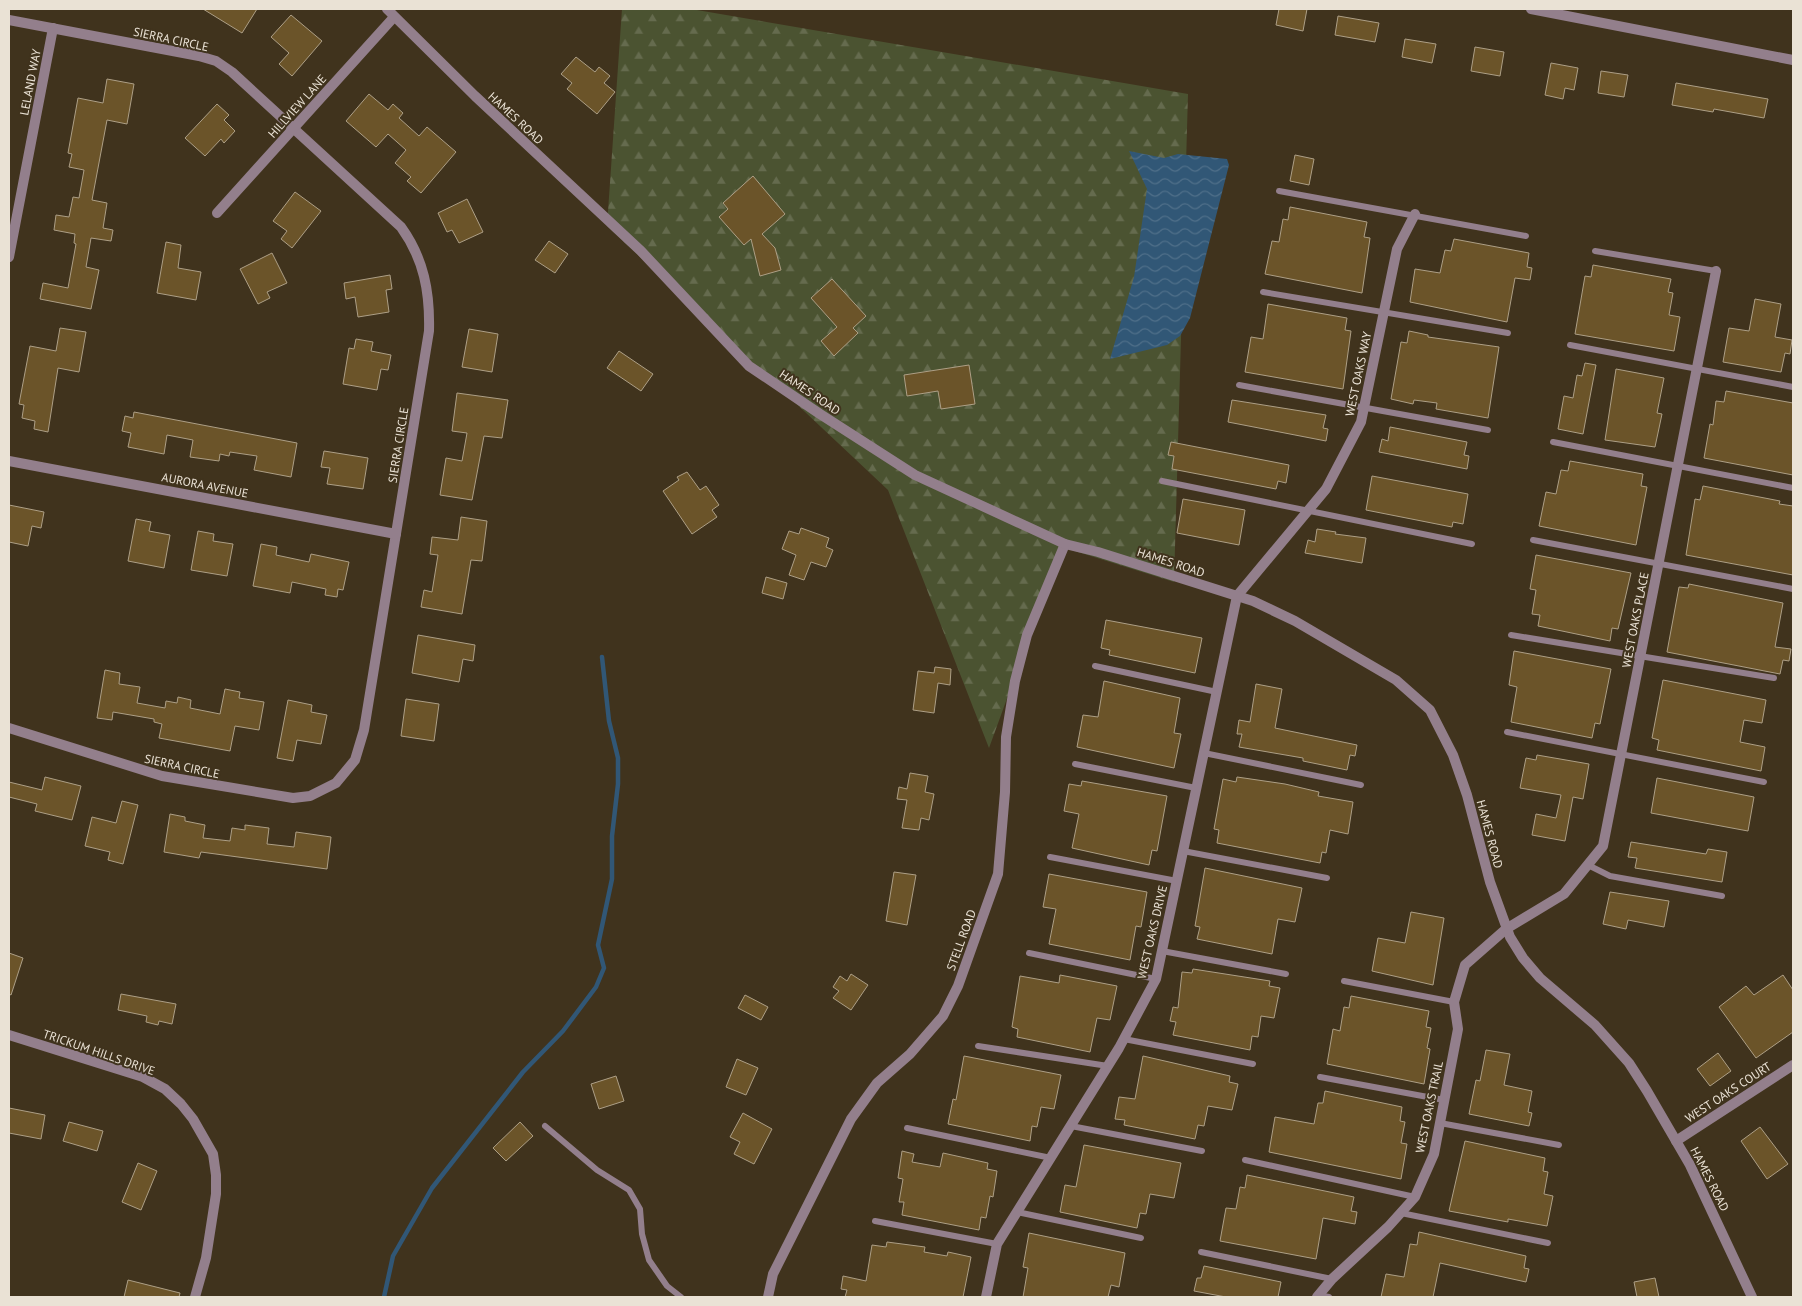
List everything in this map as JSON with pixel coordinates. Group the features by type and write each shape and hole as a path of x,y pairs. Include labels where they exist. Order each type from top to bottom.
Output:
{"street":[{"path":"1531,9 1793,60"},
{"name":"HILLVIEW LANE","path":"218,213 294,128 390,13"},
{"name":"HAMES ROAD","path":"390,13 475,96 641,251 749,366 915,475 1065,544 1098,552 1237,596 1295,621 1396,680 1430,710 1453,754 1464,786 1490,882 1506,929 1522,958 1540,978 1595,1025 1628,1064 1676,1141 1706,1197 1752,1297"},
{"name":"SIERRA CIRCLE","path":"9,20 199,56 216,61 232,72 401,227 415,250 426,280 429,297 429,331 360,746 347,772 336,784 310,796 285,797 176,779 9,728"},
{"name":"LELAND WAY","path":"9,257 53,28"},
{"name":"WEST OAKS WAY","path":"1237,596 1326,489 1361,422 1397,249 1415,214"},
{"name":"WEST OAKS PLACE","path":"1506,929 1564,894 1603,846 1716,271"},
{"name":"AURORA AVENUE","path":"9,461 396,534"},
{"name":"STELL ROAD","path":"768,1297 773,1274 851,1119 876,1083 910,1054 943,1016 958,986 998,874 1005,792 1006,737 1015,681 1027,635 1065,544"},
{"name":"WEST OAKS DRIVE","path":"986,1297 998,1244 1108,1066 1156,979 1237,596"},
{"name":"WEST OAKS TRAIL","path":"1318,1296 1332,1279 1401,1213 1415,1197 1434,1154 1458,1029 1454,1002 1465,965 1506,929"},
{"name":"TRICKUM HILLS DRIVE","path":"9,1035 143,1077 165,1089 193,1119 212,1154 216,1175 216,1194 206,1258 195,1297"},
{"name":"WEST OAKS COURT","path":"1676,1141 1793,1065"}],"lane":[{"path":"1279,191 1415,214 1526,236"},
{"path":"1595,251 1716,271"},
{"path":"1263,292 1508,333"},
{"path":"1570,346 1793,387"},
{"path":"1239,385 1488,430"},
{"path":"1553,442 1793,488"},
{"path":"1162,481 1307,512 1472,544"},
{"path":"1533,540 1793,589"},
{"path":"1511,634 1774,678"},
{"path":"1095,666 1217,692"},
{"path":"1507,732 1764,782"},
{"path":"1204,753 1361,785"},
{"path":"1075,764 1196,788"},
{"path":"1183,851 1327,878"},
{"path":"1050,857 1177,882"},
{"path":"1588,865 1610,876 1722,896"},
{"path":"1162,951 1286,974"},
{"path":"1029,954 1156,979"},
{"path":"1344,981 1454,1002"},
{"path":"1124,1039 1253,1064"},
{"path":"978,1046 1108,1066"},
{"path":"1320,1077 1444,1100"},
{"path":"1440,1122 1559,1145"},
{"path":"545,1126 597,1170 629,1190 640,1209 642,1234 649,1260 667,1286 681,1297"},
{"path":"1071,1126 1202,1152"},
{"path":"906,1128 1051,1158"},
{"path":"1245,1160 1415,1197"},
{"path":"1017,1212 1141,1238"},
{"path":"1401,1213 1548,1243"},
{"path":"875,1220 998,1244"},
{"path":"1201,1252 1332,1279"},
{"path":"1318,1296 1330,1297"}],"green space":[{"path":"622,9 691,9 1188,94 1174,582 1062,547 989,748 888,490 607,226"}],"water":[{"path":"1129,151 1164,158 1178,154 1227,159 1229,165 1190,318 1180,336 1167,345 1110,359 1134,277 1147,189"}],"building":[{"path":"203,9 257,9 242,33"},
{"path":"1279,9 1307,9 1303,31 1276,25"},
{"path":"291,15 322,41 292,76 279,64 289,53 271,37"},
{"path":"1338,16 1379,23 1375,42 1335,35"},
{"path":"1405,39 1436,44 1432,63 1402,57"},
{"path":"1475,47 1504,52 1500,76 1471,71"},
{"path":"576,57 595,72 599,67 610,76 604,83 615,92 597,114 567,89 572,83 561,74"},
{"path":"1551,63 1578,68 1574,90 1565,88 1563,99 1545,95"},
{"path":"1601,71 1628,75 1624,97 1598,93"},
{"path":"107,79 134,84 127,124 107,120 92,200 107,203 103,228 113,230 111,241 91,238 86,267 99,270 91,309 40,299 43,283 68,288 76,244 74,243 75,234 54,230 56,215 69,217 73,197 79,198 84,170 69,167 72,154 68,153 78,98 103,103"},
{"path":"1676,83 1768,99 1764,118 1714,109 1713,112 1672,105"},
{"path":"369,94 388,110 393,104 403,113 399,118 419,136 427,127 456,152 421,193 407,181 411,177 395,163 406,150 388,134 376,147 346,121"},
{"path":"217,104 229,115 224,120 235,131 224,143 221,139 205,156 185,138"},
{"path":"1295,155 1314,159 1309,185 1290,181"},
{"path":"753,176 785,214 762,234 775,248 781,270 760,276 751,239 744,245 719,217 728,209 723,203"},
{"path":"295,192 321,211 292,248 281,239 287,231 273,221"},
{"path":"467,199 483,232 459,243 452,230 447,232 438,213"},
{"path":"1290,207 1367,222 1364,237 1370,238 1362,293 1265,274 1272,241 1279,242 1283,219 1288,220"},
{"path":"1454,239 1529,253 1527,267 1532,268 1530,280 1515,278 1507,322 1410,302 1415,269 1440,273 1445,250 1451,251"},
{"path":"549,241 568,254 555,273 535,260"},
{"path":"166,242 181,245 178,268 201,272 196,300 157,293"},
{"path":"272,253 287,283 267,292 270,298 258,304 240,269"},
{"path":"1593,265 1671,279 1668,292 1673,293 1669,315 1680,317 1674,351 1575,334 1585,276 1591,277"},
{"path":"390,275 392,289 386,290 389,312 358,317 355,297 346,299 344,283"},
{"path":"832,279 866,316 853,328 858,333 834,356 821,341 837,327 811,298"},
{"path":"1755,299 1781,304 1775,337 1792,340 1790,354 1785,353 1781,372 1723,362 1729,328 1749,331"},
{"path":"1268,304 1347,318 1345,330 1351,331 1343,389 1245,372 1251,337 1263,339"},
{"path":"60,328 86,332 79,372 58,368 48,432 34,429 35,421 22,418 24,405 19,404 30,346 56,351"},
{"path":"469,329 498,334 492,372 462,367"},
{"path":"1409,331 1428,335 1428,337 1499,347 1488,418 1436,409 1437,403 1414,400 1413,404 1391,399 1401,342 1407,343"},
{"path":"356,339 373,342 371,351 391,355 388,370 381,369 377,390 343,384 349,348 354,349"},
{"path":"619,351 653,374 641,391 607,368"},
{"path":"1585,363 1596,365 1583,434 1558,429 1564,396 1573,398 1577,375 1582,376"},
{"path":"969,365 975,404 941,409 938,391 907,396 904,375"},
{"path":"1616,369 1664,378 1657,413 1662,414 1655,447 1605,440"},
{"path":"1726,391 1793,403 1793,475 1704,458 1710,424 1713,425 1716,401 1724,402"},
{"path":"457,393 508,400 502,438 484,436 472,500 440,495 446,458 462,461 467,433 452,431"},
{"path":"1232,400 1326,415 1323,428 1328,429 1326,441 1228,422"},
{"path":"134,412 297,443 291,477 254,470 257,456 230,452 229,456 220,454 219,461 190,457 193,440 167,435 164,454 128,447 131,433 122,431 125,416 133,418"},
{"path":"1390,427 1467,442 1464,455 1469,456 1467,469 1379,452 1382,439 1388,441"},
{"path":"1171,442 1289,465 1286,483 1278,481 1276,489 1172,469 1174,456 1168,455"},
{"path":"324,451 368,458 363,489 327,484 330,468 321,467"},
{"path":"1570,461 1643,474 1641,486 1647,487 1636,545 1539,526 1546,492 1556,494 1561,470 1568,471"},
{"path":"687,472 700,490 706,486 719,505 712,510 717,517 692,534 663,491 679,480 677,477"},
{"path":"1372,476 1468,494 1463,524 1453,522 1452,527 1366,510"},
{"path":"1703,486 1780,501 1779,504 1793,506 1793,575 1686,555 1695,499 1700,500"},
{"path":"1183,499 1245,510 1239,545 1177,533"},
{"path":"9,505 44,512 41,528 32,526 28,546 9,542"},
{"path":"461,517 487,521 482,561 471,560 462,614 421,607 424,590 432,592 438,555 430,554 432,537 458,540"},
{"path":"136,519 151,522 149,531 170,535 164,568 128,561"},
{"path":"801,528 829,538 826,547 833,550 826,567 811,562 804,580 789,575 796,555 782,549 789,531 799,534"},
{"path":"1317,529 1336,532 1335,534 1366,538 1362,563 1305,553 1308,540 1315,542"},
{"path":"198,531 214,534 213,541 233,544 227,576 191,570"},
{"path":"261,544 277,547 276,555 309,562 311,554 349,562 343,590 338,589 337,597 325,595 326,589 292,582 290,593 253,586"},
{"path":"1536,555 1631,573 1618,629 1612,628 1610,641 1538,626 1540,615 1532,614 1536,590 1530,589"},
{"path":"766,577 787,583 783,599 762,593"},
{"path":"1689,584 1783,603 1775,647 1791,649 1789,661 1783,660 1780,674 1667,652 1679,587 1688,588"},
{"path":"1106,620 1202,638 1195,673 1109,655 1110,650 1101,648"},
{"path":"418,635 475,645 473,661 463,659 459,682 412,673"},
{"path":"1514,651 1611,669 1600,724 1595,723 1592,738 1511,722 1517,687 1509,685"},
{"path":"935,667 951,669 950,685 938,683 934,713 913,710 918,671 934,673"},
{"path":"105,670 120,673 119,684 140,687 137,703 165,708 166,701 177,703 178,697 191,700 190,708 220,714 225,689 240,692 239,698 264,702 259,730 235,726 230,751 159,738 162,724 154,722 154,719 113,712 112,720 97,718"},
{"path":"1663,680 1766,700 1762,723 1744,720 1740,742 1765,747 1761,771 1657,750 1659,740 1652,738"},
{"path":"1104,681 1180,698 1174,733 1181,734 1174,768 1077,747 1083,715 1098,717"},
{"path":"1256,684 1282,689 1275,728 1357,745 1355,756 1350,755 1347,770 1303,761 1303,758 1239,747 1242,734 1237,734 1239,720 1250,722"},
{"path":"406,699 439,704 434,741 401,736"},
{"path":"288,700 312,705 311,712 327,715 321,744 297,740 293,761 277,758"},
{"path":"1537,755 1589,764 1583,799 1573,797 1565,841 1532,835 1536,814 1556,818 1561,795 1520,788 1526,758 1536,760"},
{"path":"910,773 928,776 925,792 934,794 929,820 921,818 919,830 902,828 907,800 897,799 899,787 907,789"},
{"path":"45,777 81,786 72,820 35,811 37,804 9,797 9,782 42,790"},
{"path":"1237,777 1285,784 1319,792 1318,796 1353,802 1348,834 1330,830 1326,853 1322,852 1320,863 1217,843 1219,830 1214,829 1223,779 1236,782"},
{"path":"1657,778 1754,797 1748,831 1651,813"},
{"path":"1082,781 1167,796 1157,851 1152,850 1149,865 1072,848 1079,814 1064,811 1069,784 1081,786"},
{"path":"122,801 138,805 123,864 108,860 110,852 85,846 92,817 116,823"},
{"path":"170,814 185,817 185,821 205,825 203,838 230,841 232,828 245,830 245,825 269,828 267,844 294,847 296,832 331,837 327,869 201,852 199,858 164,852"},
{"path":"1631,842 1706,854 1708,849 1727,852 1722,882 1635,868 1637,858 1628,857"},
{"path":"1205,868 1302,888 1295,922 1278,919 1272,954 1197,939 1200,927 1195,926"},
{"path":"894,872 916,875 907,925 886,921"},
{"path":"1049,874 1147,892 1141,927 1136,926 1130,960 1049,944 1056,909 1043,907"},
{"path":"1610,892 1669,901 1664,927 1628,920 1626,929 1603,924"},
{"path":"1411,912 1444,918 1433,985 1372,971 1378,938 1405,943"},
{"path":"9,953 23,958 11,995 9,994"},
{"path":"1193,969 1270,981 1269,986 1280,988 1274,1018 1261,1016 1258,1037 1252,1036 1250,1050 1173,1035 1176,1022 1170,1021 1173,1007 1178,1008 1182,972 1192,973"},
{"path":"851,974 868,985 851,1010 833,998 839,991 833,987 840,976 847,981"},
{"path":"1060,975 1117,986 1110,1020 1097,1018 1090,1052 1017,1037 1018,1029 1012,1027 1020,976 1059,983"},
{"path":"1783,975 1793,990 1793,1032 1756,1058 1719,1007 1746,986 1754,995"},
{"path":"121,994 176,1004 172,1024 159,1021 158,1025 146,1022 147,1016 118,1010"},
{"path":"745,995 768,1007 761,1020 738,1008"},
{"path":"1351,996 1429,1011 1426,1027 1431,1028 1427,1048 1430,1049 1424,1084 1327,1064 1333,1029 1340,1031 1344,1007 1349,1008"},
{"path":"1486,1050 1510,1054 1504,1085 1532,1091 1528,1112 1532,1113 1529,1126 1469,1114 1476,1080 1480,1081"},
{"path":"1718,1053 1731,1071 1710,1086 1697,1069"},
{"path":"964,1056 1061,1075 1054,1109 1041,1107 1037,1127 1032,1126 1030,1141 948,1124 953,1099 956,1100"},
{"path":"1143,1056 1230,1076 1229,1082 1238,1084 1232,1110 1208,1106 1204,1126 1198,1125 1195,1139 1124,1125 1125,1120 1115,1119 1119,1097 1135,1099"},
{"path":"737,1059 758,1068 746,1095 726,1087"},
{"path":"616,1076 624,1101 599,1109 591,1084"},
{"path":"1325,1091 1402,1107 1400,1121 1405,1122 1401,1143 1407,1144 1401,1179 1269,1152 1275,1117 1314,1124 1318,1103 1323,1103"},
{"path":"9,1108 45,1115 41,1139 9,1133"},
{"path":"743,1113 772,1129 754,1164 734,1154 740,1142 730,1137"},
{"path":"69,1122 103,1131 97,1151 63,1141"},
{"path":"520,1122 533,1136 506,1161 493,1148"},
{"path":"1760,1127 1788,1164 1767,1179 1741,1141"},
{"path":"1465,1141 1545,1158 1543,1171 1548,1172 1544,1194 1553,1196 1547,1226 1508,1219 1508,1222 1449,1211"},
{"path":"1084,1145 1181,1163 1174,1198 1150,1194 1146,1214 1140,1213 1137,1228 1060,1212 1065,1185 1076,1187"},
{"path":"902,1151 914,1154 912,1162 940,1167 943,1153 988,1163 987,1169 997,1171 993,1197 990,1196 986,1218 981,1217 979,1230 902,1215 904,1202 899,1202 903,1179 898,1178"},
{"path":"138,1163 157,1171 141,1210 122,1202"},
{"path":"1247,1175 1354,1197 1351,1211 1357,1212 1355,1224 1323,1218 1316,1259 1220,1241 1226,1208 1236,1209 1240,1187 1245,1188"},
{"path":"1419,1232 1526,1256 1524,1268 1529,1269 1526,1282 1440,1263 1433,1297 1381,1297 1386,1274 1404,1277 1410,1244 1417,1245"},
{"path":"1029,1233 1125,1253 1119,1287 1111,1285 1108,1297 1023,1297 1028,1268 1023,1267"},
{"path":"887,1242 925,1247 924,1252 947,1256 948,1252 971,1257 963,1297 845,1297 847,1290 841,1289 843,1276 866,1281 872,1245 886,1247"},
{"path":"1204,1266 1281,1282 1278,1297 1226,1297 1194,1291 1197,1278 1201,1278"},
{"path":"1655,1278 1659,1297 1637,1297 1634,1282"},
{"path":"128,1280 180,1293 179,1297 124,1297"}],"waterway":[{"path":"384,1297 393,1256 432,1188 523,1072 563,1031 596,987 604,968 598,945 612,879 612,836 618,784 618,758 609,721 602,657"}]}
